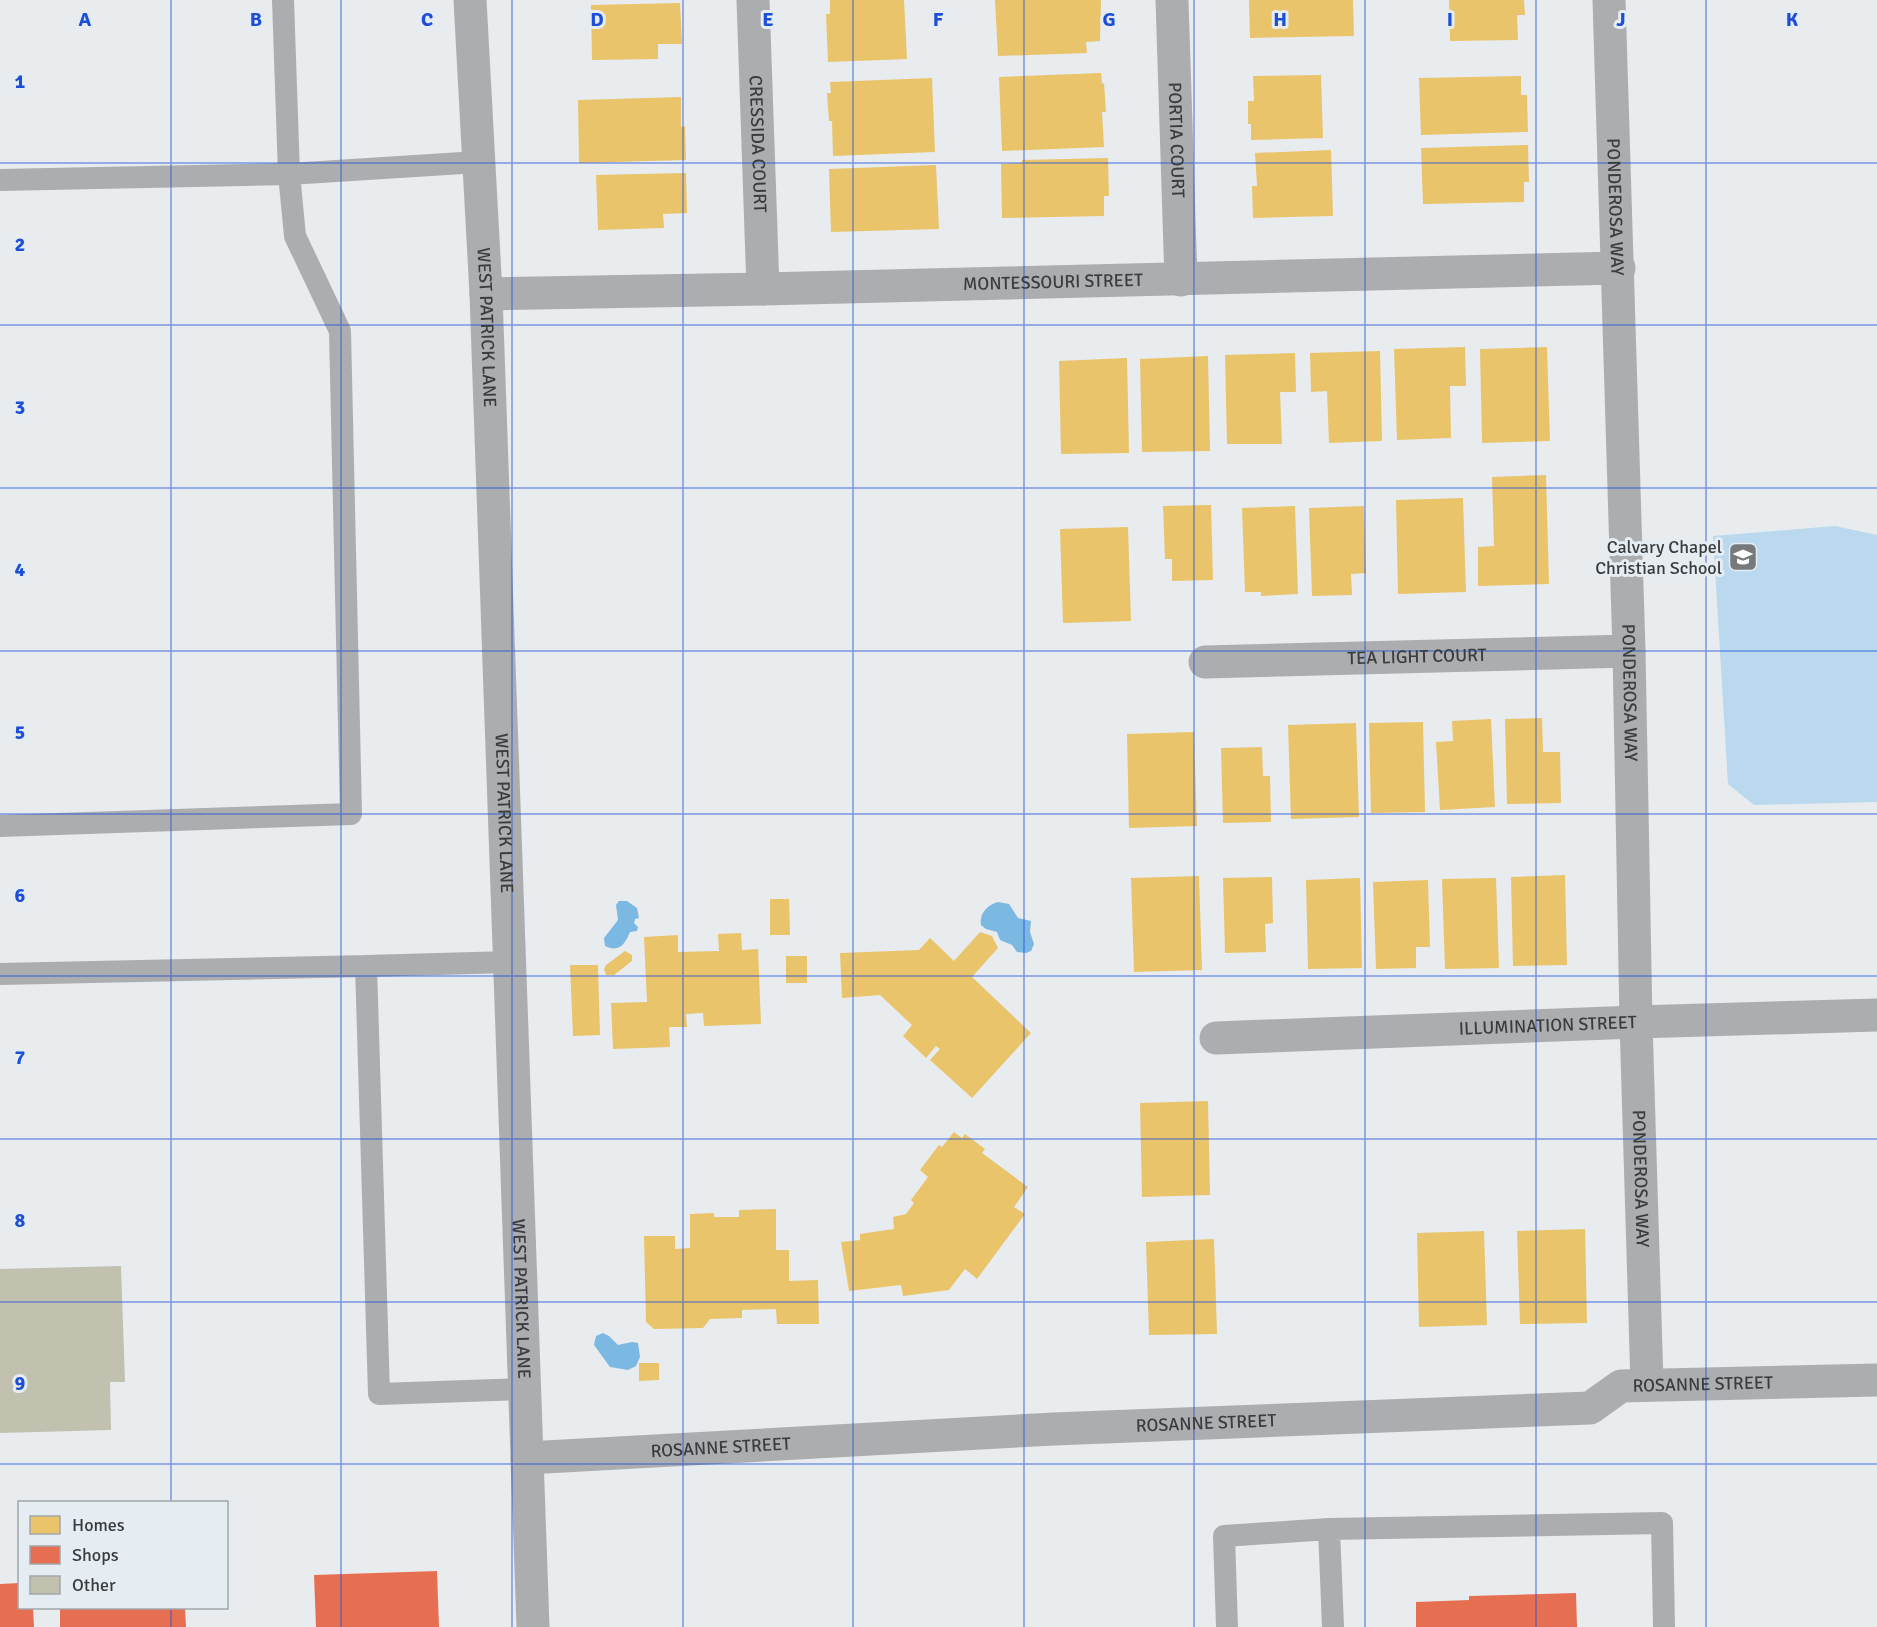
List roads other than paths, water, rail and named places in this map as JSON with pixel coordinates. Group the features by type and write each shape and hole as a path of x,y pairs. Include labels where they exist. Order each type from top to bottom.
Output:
{"street":[{"name":"WEST PATRICK LANE","path":"470,0 486,294 533,1627"},
{"name":"CRESSIDA COURT","path":"753,0 763,289"},
{"name":"PORTIA COURT","path":"1172,0 1181,280"},
{"name":"PONDEROSA WAY","path":"1609,0 1619,268 1636,1022 1647,1384"},
{"name":"MONTESSOURI STREET","path":"486,294 1181,280 1619,268"},
{"name":"TEA LIGHT COURT","path":"1205,662 1629,651"},
{"name":"ILLUMINATION STREET","path":"1216,1038 1877,1015"},
{"name":"ROSANNE STREET","path":"527,1458 1054,1429 1590,1408 1621,1386 1877,1380"}],"lane":[{"path":"0,826 351,814 340,331 295,236 289,174 283,0"},
{"path":"0,180 289,174 478,162"},
{"path":"0,974 510,962"},
{"path":"366,966 379,1394 525,1389"},
{"path":"1227,1627 1224,1536 1329,1529 1662,1523 1664,1627"},
{"path":"1329,1529 1333,1627"}],"water":[{"path":"619,901 627,901 637,908 639,918 635,919 634,923 638,927 637,931 630,932 621,946 610,948 605,946 604,938 618,920 616,905"},
{"path":"998,902 1009,904 1018,918 1031,921 1030,932 1034,944 1031,951 1017,952 1012,945 1000,940 997,932 981,925 981,917 985,910"},
{"path":"603,1333 618,1345 638,1343 640,1357 636,1366 628,1370 610,1367 594,1345 596,1336"}],"place":[{"name":"Calvary Chapel Christian School","path":"1743,557"}]}
